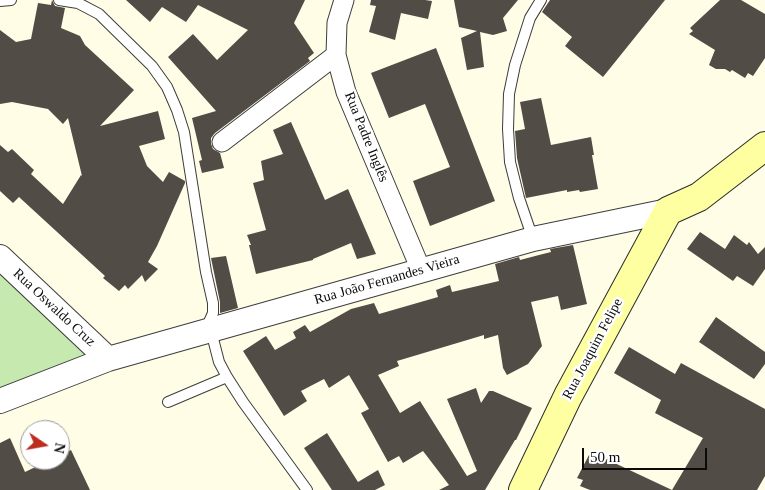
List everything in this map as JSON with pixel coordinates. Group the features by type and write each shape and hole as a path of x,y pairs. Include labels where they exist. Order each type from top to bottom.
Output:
{"main road":[{"name":"Rua João Fernandes Vieira","path":"668,210 699,197 765,146"},
{"name":"Rua Joaquim Felipe","path":"523,490 568,396 668,210"}],"street":[{"name":"Rua Padre Inglês","path":"344,0 337,23 336,55 346,92 421,270"},
{"path":"222,142 336,55"},
{"name":"Rua João Fernandes Vieira","path":"0,401 108,359 533,239 668,210"},
{"name":"Rua Oswaldo Cruz","path":"0,257 108,359"}],"lane":[{"path":"0,1 11,0"},
{"path":"59,0 78,4 99,14 152,66 167,87 184,132 206,272 213,303 213,313 209,322 219,362 244,402 307,490"},
{"path":"533,239 510,162 508,129 509,94 515,64 530,18 541,0"},
{"path":"168,402 227,377"}],"green space":[{"path":"0,265 90,355 2,391 0,388"}],"building":[{"path":"52,0 55,6 65,8 61,28 80,36 85,45 134,90 100,126 158,111 165,139 139,146 147,166 163,182 169,172 185,181 157,246 148,262 158,269 145,282 142,275 128,289 125,285 119,291 19,197 13,203 0,191 0,145 8,152 12,149 34,170 31,174 63,204 82,176 68,118 63,124 48,109 12,102 0,104 0,30 16,42 31,39 38,3 51,5"},
{"path":"126,0 305,0 294,23 314,53 308,58 310,61 215,133 211,138 211,144 213,149 220,153 224,168 202,173 199,161 202,160 192,118 216,111 168,57 193,34 217,60 248,30 198,5 186,22 162,7 150,22"},
{"path":"371,0 432,1 428,19 401,13 395,40 369,32 376,6 370,5"},
{"path":"454,0 518,0 503,18 507,31 493,35 480,32 484,67 467,70 461,38 477,31 459,27"},
{"path":"550,0 665,0 603,77 565,46 572,37 542,12"},
{"path":"720,0 741,0 765,14 765,58 753,76 748,73 745,78 732,70 730,72 725,69 716,69 709,65 715,50 689,34 693,31 690,28"},
{"path":"436,48 495,201 430,226 413,181 450,167 425,104 389,118 371,73"},
{"path":"541,98 551,145 591,137 598,189 580,192 579,190 567,192 567,190 526,198 517,158 515,131 525,129 520,102"},
{"path":"291,122 325,200 348,189 376,254 357,259 351,243 313,260 256,274 249,245 251,245 247,235 266,230 253,183 264,180 261,161 283,154 273,130"},
{"path":"700,232 725,249 734,235 747,245 749,242 758,254 765,247 765,269 753,286 737,276 733,281 687,249"},
{"path":"573,245 587,304 561,310 558,296 531,302 542,346 528,364 507,375 503,368 498,335 484,339 484,335 397,361 399,366 378,375 400,413 420,401 467,476 477,471 447,399 476,388 481,403 489,391 493,391 532,408 516,440 485,490 439,490 449,485 423,451 403,463 399,456 388,462 361,413 369,409 349,375 329,388 324,379 301,391 307,401 284,416 243,351 266,336 275,350 296,338 293,332 305,325 310,332 351,309 374,303 379,314 438,297 436,290 450,285 452,292 499,281 495,264 519,257 520,260 551,252 550,249"},
{"path":"226,256 238,308 220,313 220,302 211,258"},
{"path":"716,317 765,352 765,364 754,379 699,342"},
{"path":"629,347 675,374 681,363 765,409 765,476 757,490 672,490 703,438 655,413 661,400 614,373"},
{"path":"327,433 358,482 378,470 385,485 375,490 332,490 304,448"},
{"path":"10,438 20,461 20,470 24,470 25,472 29,470 70,470 71,450 90,490 0,490 0,443"},
{"path":"589,455 604,463 606,459 672,490 590,490 580,486 583,480 577,478"}]}
